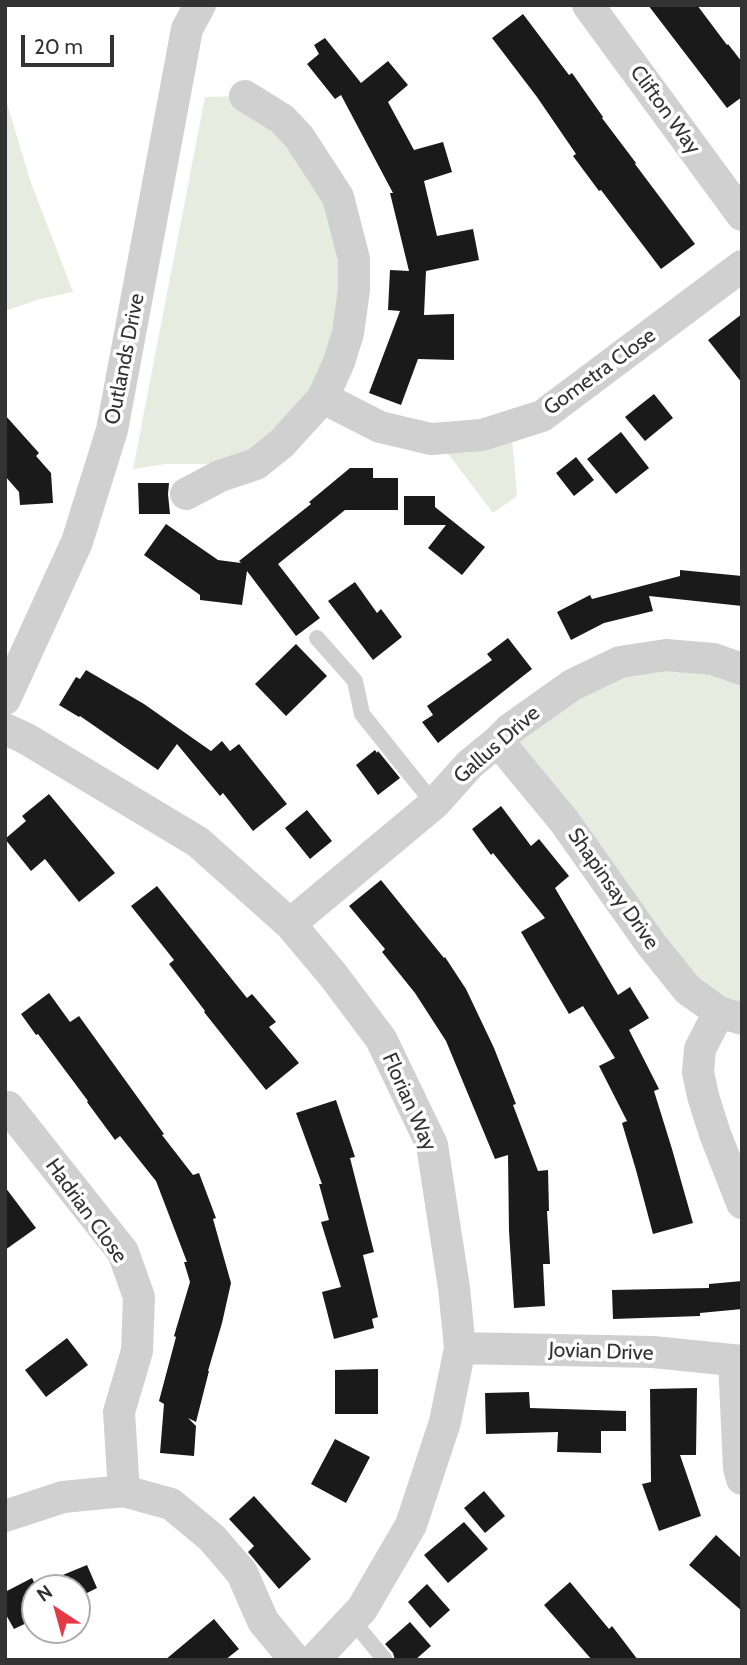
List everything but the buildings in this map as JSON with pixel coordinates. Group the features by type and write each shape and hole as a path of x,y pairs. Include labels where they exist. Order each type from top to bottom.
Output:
{"street":[{"name":"Outlands Drive","path":"5,699 77,542 112,430 187,29 200,5"},
{"name":"Clifton Way","path":"588,5 742,215"},
{"path":"186,494 220,476 256,464 281,444 323,398 340,362 348,333 354,290 354,259 338,197 299,137 282,119 246,96"},
{"name":"Gometra Close","path":"323,398 380,426 431,439 482,436 542,416 742,266"},
{"name":"Gallus Drive","path":"290,924 434,804 470,764 510,729 572,685 620,662 666,656 713,659 742,669"},
{"name":"Florian Way","path":"5,729 25,738 198,842 290,924 381,1039 432,1145 454,1287 460,1348 445,1422 411,1525 362,1609 314,1660"},
{"name":"Shapinsay Drive","path":"498,741 564,821 688,990 730,1015"},
{"path":"730,1015 700,1049 698,1072 715,1134 742,1203"},
{"name":"Hadrian Close","path":"8,1107 122,1252 139,1297 137,1350 119,1412 124,1491"},
{"name":"Jovian Drive","path":"460,1348 653,1352 738,1361"},
{"path":"738,1361 739,1468 742,1479"},
{"path":"5,1516 63,1497 124,1491 171,1504 212,1538 242,1573 263,1621 295,1660"}],"lane":[{"path":"317,638 355,681 362,714 434,804"},
{"path":"352,1620 385,1660"}],"shaded area":[{"path":"245,96 304,145 349,235 323,398 256,464 165,464 133,469 205,97"},
{"path":"5,97 30,180 73,292 40,299 5,311"},
{"path":"511,426 517,496 493,513 437,439"},
{"path":"620,662 742,675 742,1018 719,1012 498,741"}]}
